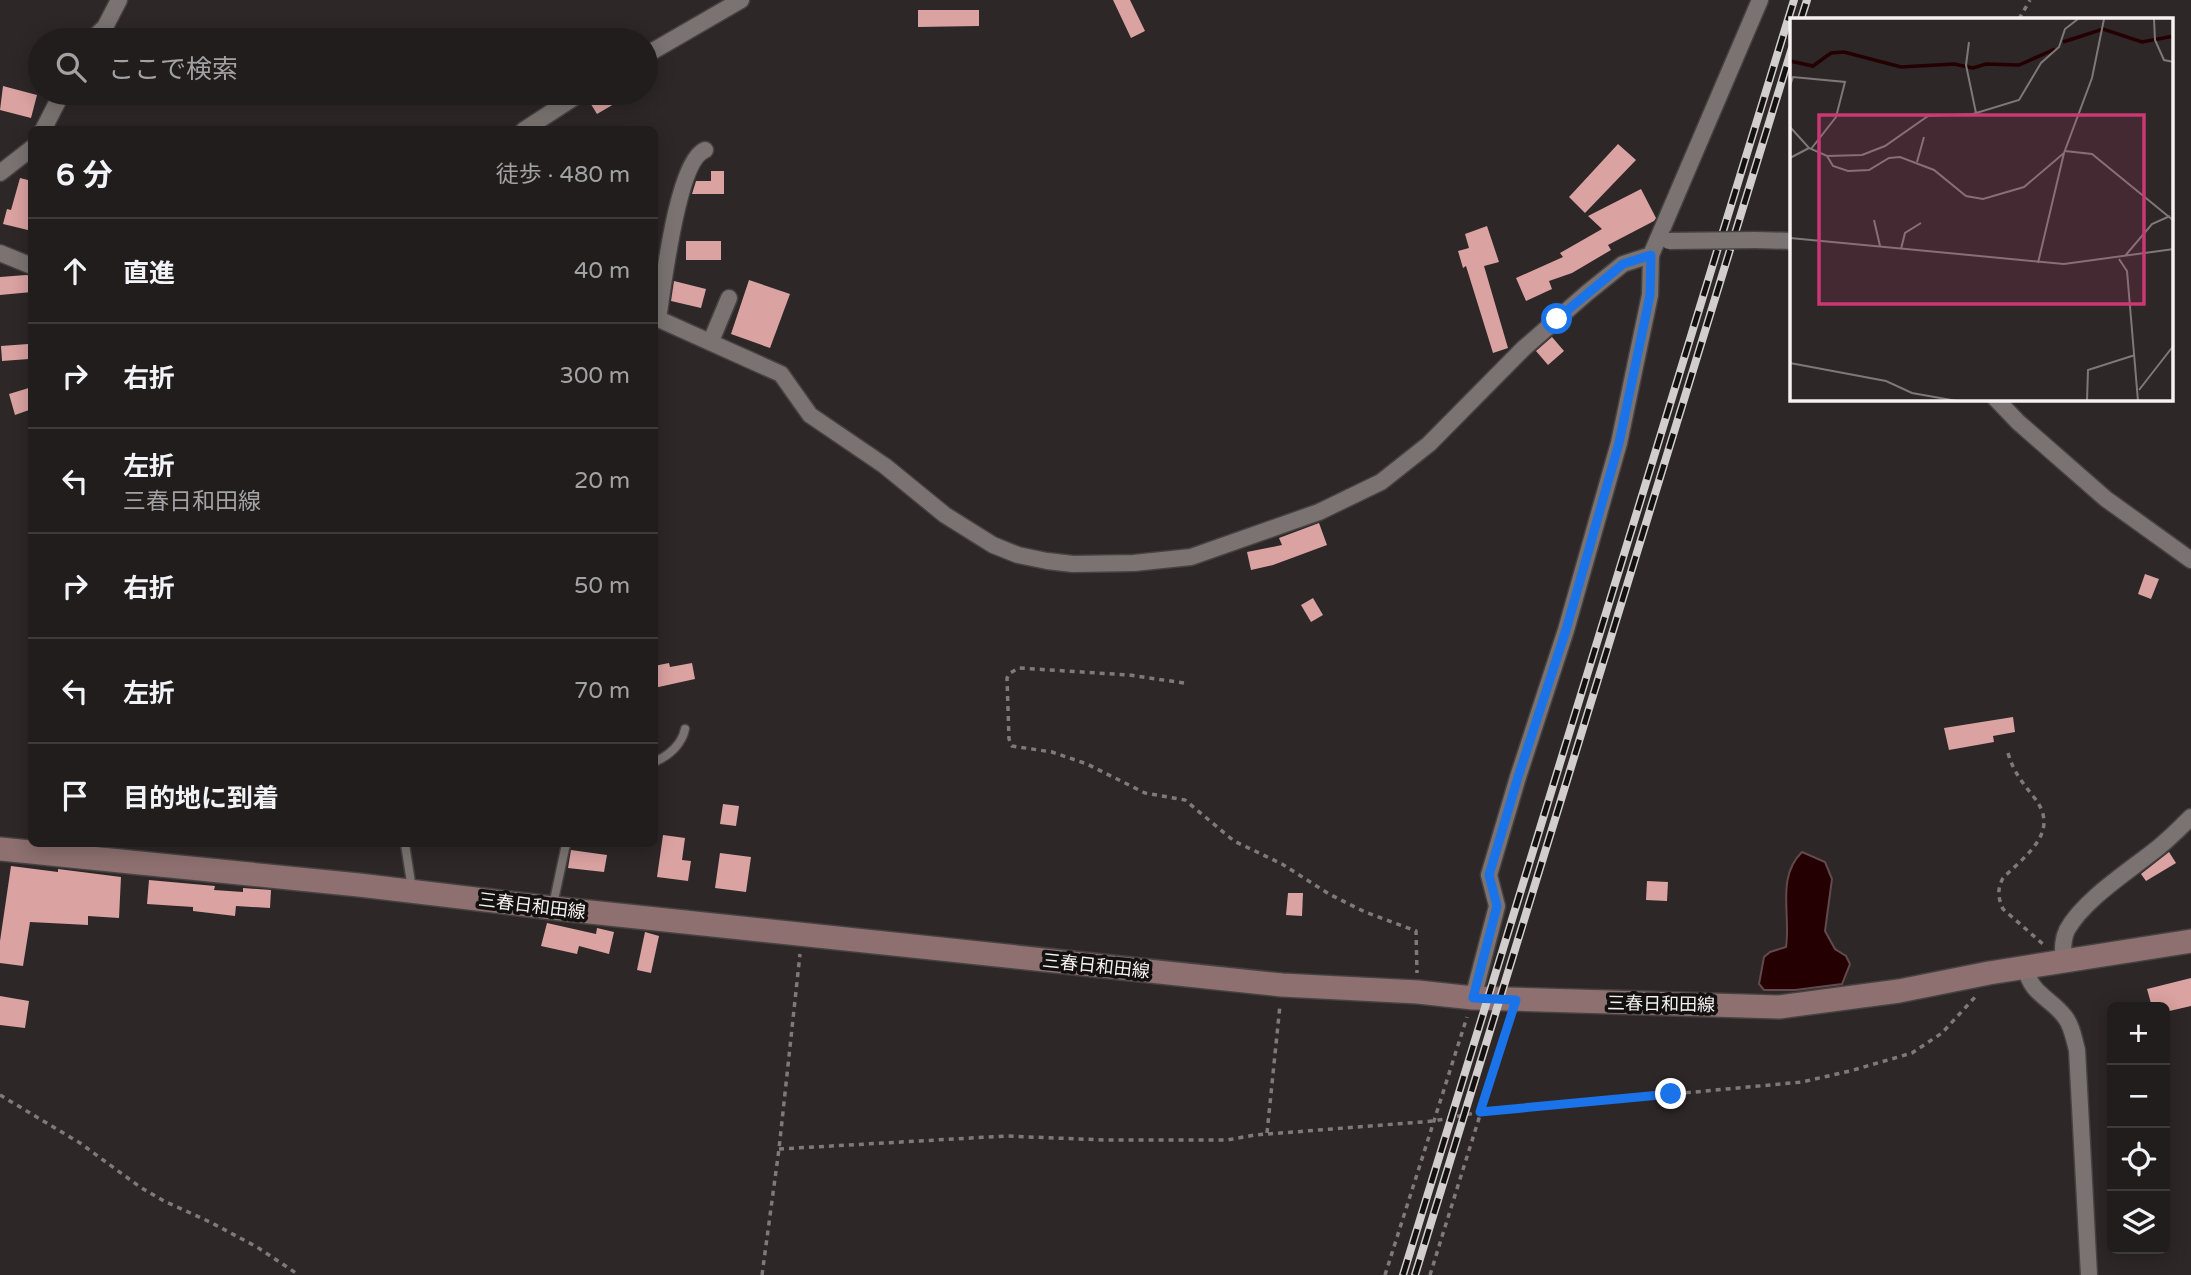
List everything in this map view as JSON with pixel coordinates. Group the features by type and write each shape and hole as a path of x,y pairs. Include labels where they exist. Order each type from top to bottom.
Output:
{"main road":[{"name":"三春日和田線","path":"0,849 1282,985 1516,1000 1779,1007 1899,991 2026,968 2062,957 2191,941"}],"street":[{"path":"104,28 119,0"},
{"path":"658,48 741,0"},
{"path":"1473,998 1497,906 1489,875 1566,630 1619,443 1659,246 1760,0"},
{"path":"45,126 56,105"},
{"path":"530,126 563,105"},
{"path":"658,308 684,181 690,166 699,153 705,150"},
{"path":"0,173 28,151"},
{"path":"658,319 780,374 810,415 885,467 945,515 993,545 1029,557 1073,564 1170,561 1191,557 1319,512 1381,482 1429,444 1524,348 1623,264 1659,246 1755,240 1790,241"},
{"path":"0,253 28,264"},
{"path":"710,341 729,298"},
{"path":"1998,401 2106,499 2191,560"},
{"path":"2062,957 2066,931 2074,920 2108,886 2161,845 2191,817"},
{"path":"2026,968 2028,980 2065,1017 2077,1050 2090,1275"}],"lane":[{"path":"658,761 683,740 685,729"},
{"path":"406,847 413,892"},
{"path":"552,908 565,847"}],"path":[{"path":"2020,18 2030,0"},
{"path":"1184,683 1129,675 1019,668 1007,678 1009,739 1012,746 1052,752 1087,764 1145,793 1185,800 1234,841 1282,864 1329,894 1365,912 1416,931 1418,992"},
{"path":"2008,753 2017,777 2041,807 2045,825 2039,840 2003,878 1999,885 1999,901 2003,909 2042,944 2062,957"},
{"path":"762,1275 803,935"},
{"path":"779,1149 1006,1136 1104,1140 1227,1140 1267,1134 1434,1121 1480,1112 1802,1082 1912,1053 1942,1033 1980,992 1989,973"},
{"path":"1267,1134 1282,985"},
{"path":"1385,1275 1473,998"},
{"path":"1430,1275 1516,1000"},
{"path":"0,1095 80,1143 140,1187 257,1247 299,1275"}],"shaded area":[{"path":"1802,852 1825,862 1832,879 1825,931 1835,949 1846,956 1850,964 1842,984 1795,990 1764,990 1759,984 1764,957 1786,947 1789,873"}],"building":[{"path":"1113,0 1130,0 1145,31 1131,38"},
{"path":"918,10 979,10 979,26 918,27"},
{"path":"3,86 28,93 28,105 34,105 31,118 0,110"},
{"path":"591,105 612,105 597,114"},
{"path":"1618,144 1636,160 1585,213 1569,197"},
{"path":"711,171 724,171 724,194 692,194 696,181 711,181"},
{"path":"20,178 28,180 28,230 3,224 7,209 11,210"},
{"path":"1641,189 1656,218 1654,221 1608,245 1611,250 1572,273 1549,281 1552,289 1526,301 1516,278 1563,257 1560,253 1602,229 1588,216"},
{"path":"1487,226 1499,262 1484,266 1508,348 1493,353 1466,266 1463,268 1458,251 1469,248 1465,234"},
{"path":"686,241 721,241 721,260 686,260"},
{"path":"28,275 28,292 0,295 0,277"},
{"path":"749,280 790,294 770,348 731,334"},
{"path":"674,281 706,289 701,308 671,301"},
{"path":"1552,337 1564,351 1548,365 1536,351"},
{"path":"28,344 28,359 2,361 1,346"},
{"path":"28,388 28,410 15,415 9,394"},
{"path":"1319,523 1327,545 1273,565 1251,570 1247,552 1282,545 1279,538"},
{"path":"2145,574 2159,579 2151,599 2138,594"},
{"path":"1313,598 1323,615 1311,622 1301,605"},
{"path":"669,663 670,667 692,663 695,679 658,687 658,665"},
{"path":"2013,717 2015,732 1993,736 1994,742 1949,750 1944,728"},
{"path":"723,804 739,806 736,826 720,824"},
{"path":"663,835 685,838 682,860 691,861 688,881 657,877"},
{"path":"571,850 607,855 604,872 568,868"},
{"path":"2169,852 2176,863 2146,881 2141,874"},
{"path":"720,853 751,857 746,892 715,888"},
{"path":"11,866 121,877 119,918 88,916 88,925 30,922 23,966 0,963 0,941"},
{"path":"149,880 215,886 214,890 271,890 270,908 236,906 235,916 193,911 193,907 147,904"},
{"path":"1647,881 1668,882 1667,901 1646,900"},
{"path":"1288,893 1303,893 1302,916 1286,915"},
{"path":"547,923 596,934 597,928 614,932 609,954 579,946 577,954 541,946"},
{"path":"645,932 659,936 651,973 637,970"},
{"path":"2191,978 2191,1006 2170,1011 2170,1002 2151,1002 2147,989"},
{"path":"0,996 29,1001 25,1028 0,1025"}],"railway":[{"path":"1403,1275 1794,0"},
{"path":"1801,18 1807,0"},
{"path":"1415,1275 1790,55"}],"route":[{"path":"1557,319 1623,264 1651,255 1650,295 1619,443 1566,630 1489,875 1497,906 1473,998 1516,1000 1480,1112 1671,1094"}]}
